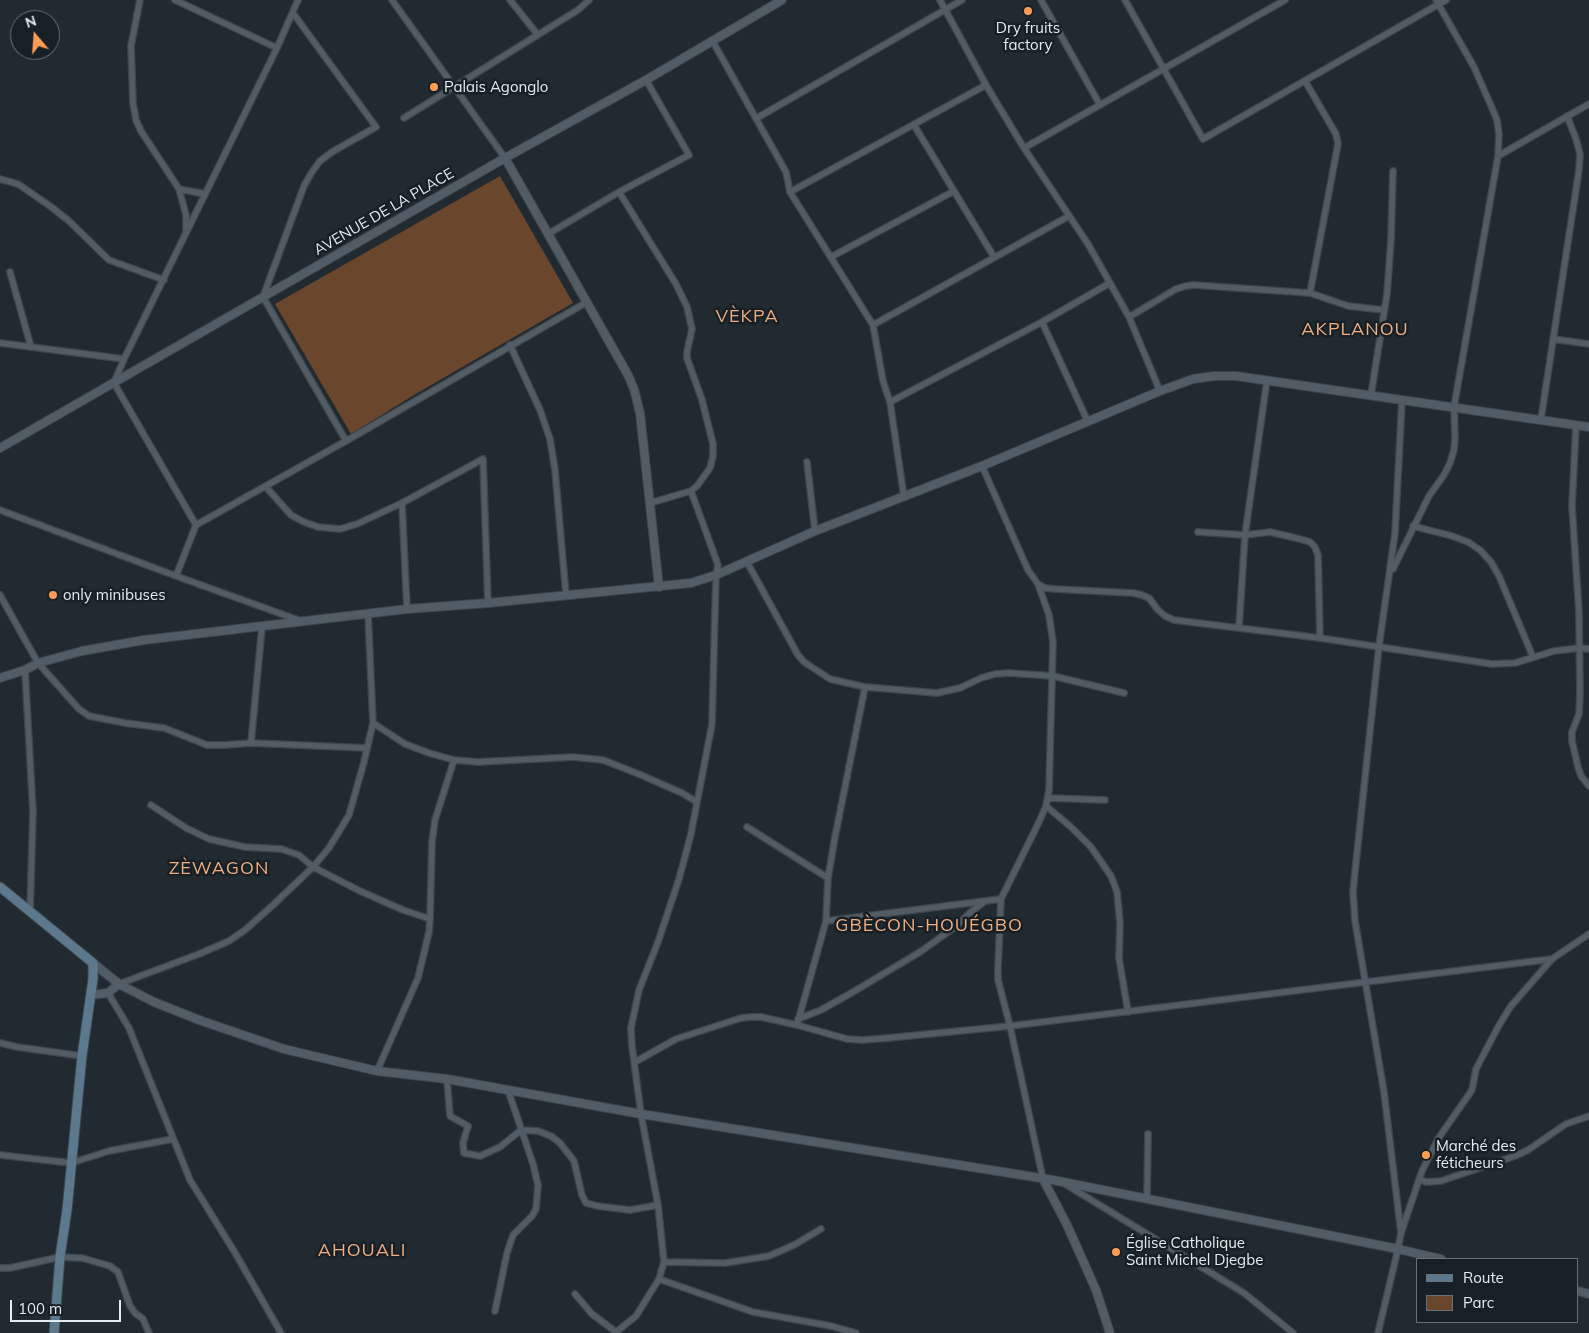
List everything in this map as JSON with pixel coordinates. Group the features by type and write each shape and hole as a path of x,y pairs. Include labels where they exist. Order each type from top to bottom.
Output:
{"main road":[{"path":"0,887 93,963 67,1210 60,1257 54,1333"}],"street":[{"path":"140,0 132,46 133,103 136,120 145,138 179,189 186,215 186,233"},
{"path":"175,0 276,48"},
{"path":"196,526 114,383 298,0"},
{"path":"392,0 505,158 628,375 634,389 640,413 659,587"},
{"path":"510,0 538,35"},
{"path":"404,118 578,10 589,0"},
{"name":"AVENUE DE LA PLACE","path":"0,448 505,158 646,80 782,0"},
{"path":"940,0 986,85 1024,148 1088,244 1110,283 1129,317 1160,391"},
{"path":"757,118 962,0"},
{"path":"1042,0 1100,105"},
{"path":"1125,0 1203,139 1437,2 1446,0"},
{"path":"1024,148 1284,0"},
{"path":"1390,575 1428,496 1444,475 1454,450 1454,407 1498,156 1499,134 1492,108 1474,67 1437,2"},
{"path":"293,13 376,126 332,152 320,161 312,172 304,186 264,297 346,441"},
{"path":"712,40 786,172 790,192 873,325 883,381 890,402 904,497"},
{"path":"548,234 619,192 689,155 646,80"},
{"path":"1305,81 1336,134 1338,144 1310,293"},
{"path":"790,192 986,85"},
{"path":"1498,156 1589,104"},
{"path":"1540,419 1579,170 1580,154 1567,116"},
{"path":"914,125 994,257"},
{"path":"1371,396 1384,310 1391,240 1393,171"},
{"path":"0,179 18,184 50,206 69,221 109,260 164,280"},
{"path":"179,189 205,194"},
{"path":"831,257 954,191"},
{"path":"619,192 688,306 692,330 688,347 688,358 714,444 710,468 701,482 691,491 650,503"},
{"path":"873,325 1069,216"},
{"path":"10,272 31,347"},
{"path":"890,402 1042,322 1110,283"},
{"path":"1129,317 1176,289 1186,286 1310,293 1348,306 1384,310"},
{"path":"176,576 196,526 587,302"},
{"path":"1042,322 1088,422"},
{"path":"1553,339 1589,344"},
{"path":"0,343 124,359"},
{"path":"510,346 540,410 550,439 555,470 566,595"},
{"path":"0,678 38,663 82,651 144,640 368,613 691,583 716,575 815,531 982,466 1160,391 1193,380 1214,376 1236,376 1267,380 1589,427"},
{"path":"1239,627 1245,535 1267,380"},
{"path":"1401,1233 1384,1092 1364,982 1355,921 1353,891 1379,646 1395,534 1402,400"},
{"path":"1576,425 1572,506 1580,648 1580,704 1579,714 1572,732 1572,741 1581,776 1589,786"},
{"path":"266,487 291,514 304,522 324,528 349,527 402,503 483,458 488,603"},
{"path":"807,462 815,531"},
{"path":"982,466 1028,570 1038,584 1052,628 1053,676 1048,798 1046,806 1001,899 998,980 1010,1026 1043,1179 1056,1201 1082,1257 1096,1290 1110,1333"},
{"path":"574,1294 592,1314 616,1332 636,1316 659,1279 664,1262 658,1205 641,1114 631,1028 639,990 658,942 679,879 691,834 712,724 716,575 718,568 691,491"},
{"path":"402,503 407,609"},
{"path":"0,510 302,621"},
{"path":"1413,526 1452,536 1468,542 1480,550 1499,576 1533,657"},
{"path":"1198,532 1245,535 1270,532 1310,542 1315,547 1318,555 1320,638"},
{"path":"746,562 794,648 804,662 830,679 865,687 937,693 960,688 995,674 1009,673 1053,676 1124,693"},
{"path":"1038,584 1055,590 1142,595 1149,598 1165,616 1174,620 1379,646 1492,664 1515,663 1554,651 1580,648 1589,649"},
{"path":"0,595 38,663 78,709 89,716 164,728 207,745 251,743 367,748"},
{"path":"91,995 108,993 119,984 229,941 245,930 313,867 329,848 349,816 372,723 368,613"},
{"path":"251,743 262,626"},
{"path":"24,670 33,812 30,912"},
{"path":"798,1022 826,921 828,878 845,780 865,687"},
{"path":"372,723 405,744 454,760 478,762 573,757 603,760 682,793 697,802"},
{"path":"377,1071 418,978 429,932 432,842 435,820 454,760"},
{"path":"1048,798 1105,800"},
{"path":"151,805 186,828 209,840 245,847 281,850 299,855 313,867 360,891 403,910 430,919"},
{"path":"1046,806 1091,847 1111,876 1117,892 1120,923 1119,958 1128,1012"},
{"path":"747,827 828,878"},
{"path":"826,921 1001,899"},
{"path":"798,1022 920,952 955,927 985,901"},
{"path":"1378,1333 1401,1233 1419,1179 1438,1139 1472,1090 1476,1070 1498,1027 1523,991 1552,959 1589,934"},
{"path":"634,1062 676,1039 741,1018 798,1022 832,1036 862,1040 1010,1026 1552,959"},
{"path":"93,963 119,984 154,1002 239,1035 284,1049 377,1071 448,1079 641,1114 1063,1182 1437,1258"},
{"path":"108,993 129,1028 190,1180 281,1333"},
{"path":"0,1043 82,1056"},
{"path":"448,1079 450,1116 468,1126 463,1143 464,1153 480,1156 500,1146 521,1130 538,1131 551,1136 560,1143 574,1161 582,1195 586,1203 630,1210 658,1205"},
{"path":"495,1311 507,1253 513,1235 532,1216 536,1209 538,1185 534,1164 508,1090"},
{"path":"1419,1179 1426,1182 1441,1180 1515,1156 1528,1150 1566,1124 1589,1116"},
{"path":"1147,1199 1148,1134"},
{"path":"0,1155 71,1163 110,1151 173,1139"},
{"path":"1063,1182 1244,1293 1293,1333"},
{"path":"664,1262 725,1263 769,1256 794,1245 822,1229"},
{"path":"0,1268 10,1268 60,1257 82,1258 110,1266 118,1272 130,1306 142,1319 149,1333"},
{"path":"659,1279 753,1312 830,1326 856,1333"}],"green space":[{"path":"500,176 573,303 414,395 351,434 275,304"}],"place":[{"name":"Dry fruits factory","path":"1028,11"},
{"name":"Palais Agonglo","path":"434,87"},
{"name":"only minibuses","path":"53,595"},
{"name":"Marché des féticheurs","path":"1426,1155"},
{"name":"Église Catholique Saint Michel Djegbe","path":"1116,1252"}],"district":[{"name":"VÈKPA","path":"747,317"},
{"name":"AKPLANOU","path":"1355,330"},
{"name":"ZÈWAGON","path":"219,869"},
{"name":"GBÈCON-HOUÉGBO","path":"929,926"},
{"name":"AHOUALI","path":"362,1251"}]}
